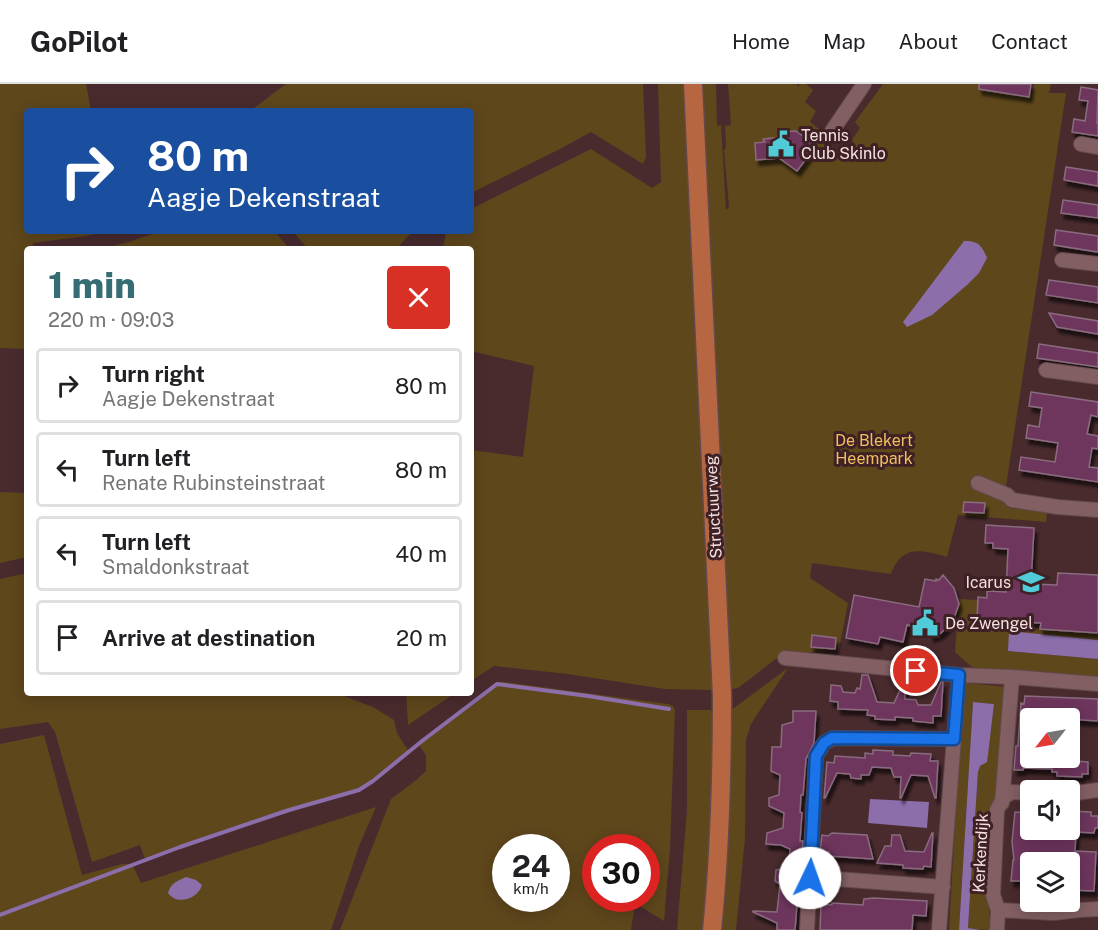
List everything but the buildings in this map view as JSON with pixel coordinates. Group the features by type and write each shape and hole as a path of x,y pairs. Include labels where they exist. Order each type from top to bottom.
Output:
{"main road":[{"name":"Structuurweg","path":"693,84 722,696 718,874 712,930"}],"street":[{"path":"831,131 864,84"},
{"path":"1081,144 1098,147"},
{"path":"1062,260 1098,264"},
{"path":"1046,370 1098,377"},
{"path":"978,483 1008,495 1012,500 1098,510"},
{"path":"786,658 959,675 1098,684"},
{"path":"939,930 959,675"},
{"path":"1002,803 1012,677"},
{"path":"807,930 816,756 824,743 832,738 954,739"},
{"path":"1080,793 1098,790"},
{"name":"Kerkendijk","path":"1020,792 1012,792 1005,796 997,810 993,895 998,910 1054,913 1098,909"},
{"path":"810,878 943,887"},
{"path":"997,930 998,910"}],"green space":[{"path":"0,84 86,84 90,108 24,108 24,234 94,234 24,246 24,349 0,348"},
{"path":"286,84 643,84 646,157 643,164 591,132 474,192 474,108 254,108"},
{"path":"658,84 684,84 713,690 665,689 568,674 494,666 474,679 474,450 523,457 534,366 474,352 474,246 443,246 446,234 474,234 474,208 591,149 652,188 661,182"},
{"name":"De Blekert Heempark","path":"699,84 716,84 717,126 721,125 726,210 729,207 724,150 726,148 725,126 731,125 728,84 797,84 798,87 800,84 806,84 813,90 805,102 816,111 810,122 819,129 814,134 844,155 854,143 852,140 860,128 855,122 883,84 998,84 998,89 1032,94 1034,84 1051,84 1049,93 1066,93 1006,486 998,484 1000,499 1009,508 1047,512 1046,522 958,515 947,557 921,551 907,554 896,564 891,574 812,563 810,578 848,603 839,649 781,655 738,688 728,690"},
{"path":"152,234 277,234 287,246 112,246"},
{"path":"296,234 410,234 399,246 306,246"},
{"path":"0,492 24,493 24,558 0,563"},
{"path":"24,574 24,696 344,696 373,707 394,720 397,733 409,752 360,789 215,833 145,859 140,845 92,862 55,732 48,722 0,729 0,579"},
{"path":"959,599 977,600 981,622 1098,634 1098,640 1010,632 1008,651 1098,659 1098,678 996,671 972,667 955,652"},
{"path":"788,668 751,724 746,740 745,838 736,930 720,930 731,708"},
{"path":"498,682 673,706 675,710 670,849 664,921 650,912 660,912 660,834 582,834 582,912 634,912 631,930 340,930 391,799 426,771 426,755 418,744"},
{"path":"966,683 1007,687 1004,792 996,794 989,916 995,916 994,930 968,929 978,772 980,766 987,761 994,704 973,702 959,930 949,930 959,755"},
{"path":"406,696 451,696 408,725"},
{"path":"687,710 711,710 713,715 714,747 706,930 677,930 687,810"},
{"path":"44,735 82,875 122,864 132,864 141,883 376,807 359,846 331,930 0,930 0,744"}],"shaded area":[{"path":"964,241 976,243 985,253 987,258 979,273 932,315 907,327 903,322"},
{"path":"1009,631 1098,640 1098,659 1008,651"},
{"path":"973,702 994,704 987,762 980,766 978,772 968,928 980,930 959,930"},
{"path":"870,799 929,802 927,828 868,823"},
{"path":"186,877 202,885 200,890 187,899 172,897 168,893 171,887"}],"waterway":[{"path":"0,915 180,847 289,810 359,790 497,684 669,709"}],"place":[{"name":"Tennis Club Skinlo","path":"781,144"},
{"name":"Icarus","path":"1031,582"},
{"name":"De Zwengel","path":"925,623"}],"route":[{"path":"810,878 816,756 824,743 832,738 954,739 959,675 916,671"}]}
